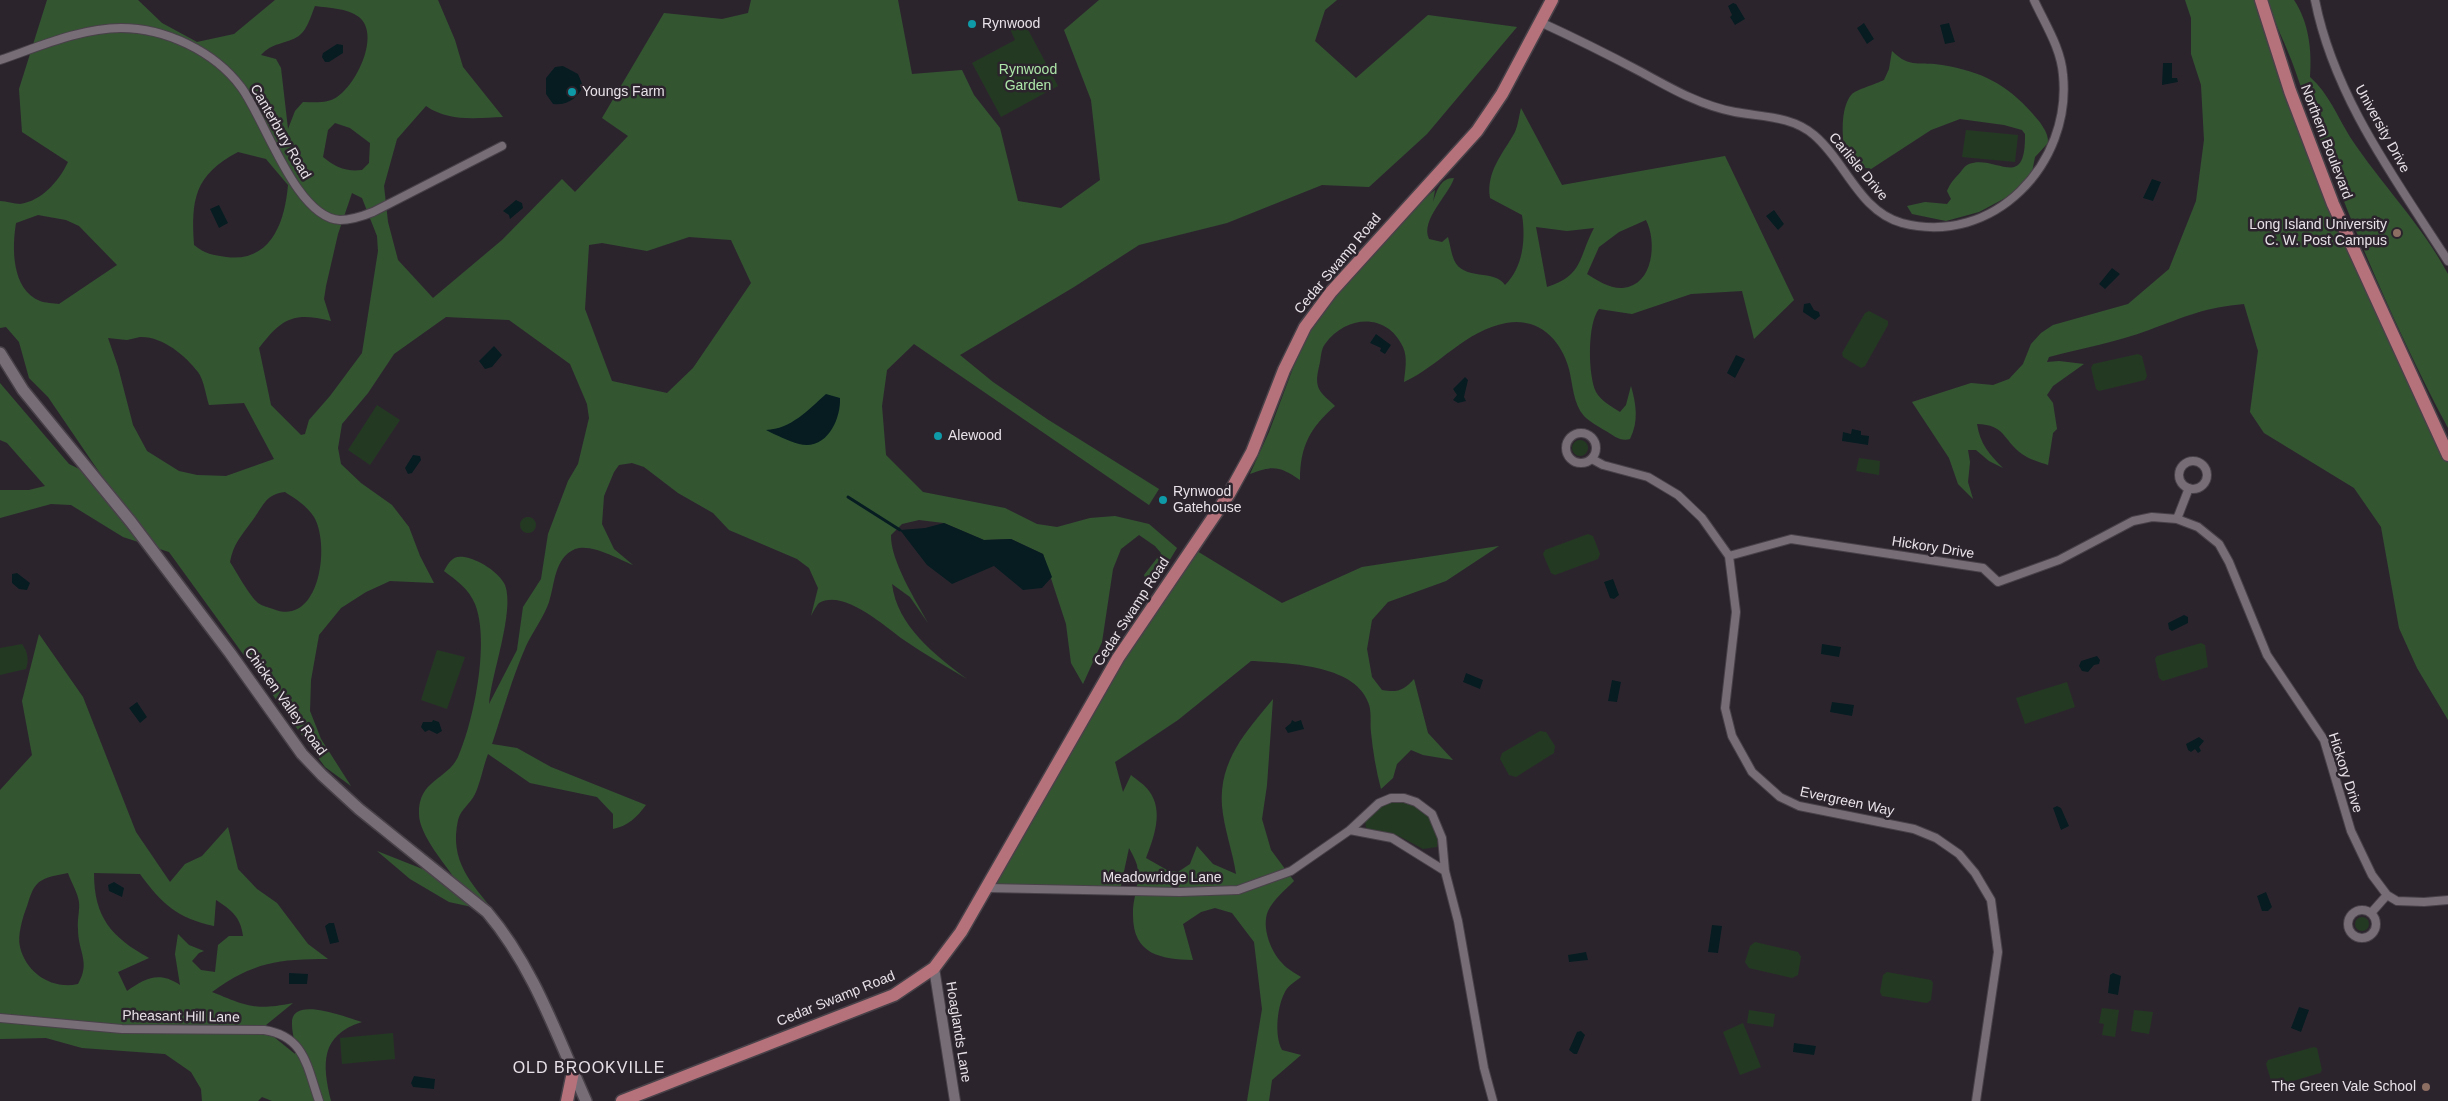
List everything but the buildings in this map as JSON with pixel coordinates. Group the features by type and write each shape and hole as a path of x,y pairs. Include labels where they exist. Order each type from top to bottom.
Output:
{"main road":[{"name":"Cedar Swamp Road","path":"622,1101 894,994 934,968 961,932 988,888 1118,658 1229,494 1252,452 1284,370 1305,327 1331,292 1477,131 1502,94 1552,0"},
{"name":"Northern Boulevard","path":"2261,0 2290,91 2333,204 2448,455"},
{"name":"Chicken Valley Road","path":"0,353 23,390 131,522 230,653 302,754 359,809 487,912 503,931 514,947 537,990 586,1101"},
{"path":"567,1101 573,1072"}],"street":[{"name":"Carlisle Drive","path":"1540,22 1701,102 1733,112 1781,119 1800,126 1826,146 1872,206 1890,219 1903,223 1940,226 1985,215 2014,199 2040,170 2059,130 2063,106 2063,74 2056,46 2034,0"},
{"name":"University Drive","path":"2315,0 2333,62 2350,101 2386,165 2448,261"},
{"name":"Canterbury Road","path":"0,60 104,29 123,28 155,32 185,44 210,58 240,86 254,107 285,168 307,201 321,213 340,220 360,217 373,212 502,146"},
{"name":"Evergreen Way","path":"1580,433 1590,436 1596,444 1592,459 1583,464 1573,462 1565,450 1567,440 1580,433"},
{"name":"Evergreen Way","path":"1592,459 1603,465 1648,477 1678,495 1702,518 1728,556 1736,612 1725,708 1732,736 1752,772 1780,797 1799,806 1914,829 1936,838 1963,858 1975,873 1991,900 1998,952 1976,1101"},
{"path":"2177,519 2190,488"},
{"name":"Hickory Drive","path":"1728,556 1791,539 1983,568 1998,582 2059,560 2133,521 2152,517 2177,519 2198,527 2219,544 2229,562 2267,655 2324,740 2359,852 2372,875 2387,895"},
{"name":"Meadowridge Lane","path":"988,888 1180,892 1238,890 1291,871 1350,830 1378,803 1390,798 1404,798 1416,802 1432,814 1438,824 1446,871 1458,921 1484,1068 1493,1101"},
{"path":"1350,830 1392,838 1446,871"},
{"path":"2371,913 2387,895 2397,901 2448,900"},
{"name":"Hoaglands Lane","path":"934,968 955,1101"},
{"name":"Pheasant Hill Lane","path":"0,1018 122,1029 264,1030 280,1032 293,1042 301,1052 319,1101"}],"green space":[{"path":"47,0 138,0 162,23 197,42 234,34 275,0 438,0 455,40 463,67 503,117 453,117 444,115 426,106 397,139 384,186 388,222 398,260 433,298 502,240 562,179 575,192 628,136 602,118 664,13 722,19 748,13 751,0 898,0 912,74 962,70 974,95 1000,128 1018,201 1061,208 1100,180 1091,100 1064,30 1099,0 1337,0 1325,10 1315,41 1356,78 1428,15 1517,27 1427,134 1369,187 1322,185 1227,223 1139,245 1074,287 960,355 993,382 1047,419 1159,489 1149,505 914,344 887,370 882,406 886,455 923,492 1005,508 1037,524 1057,527 1090,518 1115,516 1149,524 1177,548 1151,591 1144,575 1161,553 1155,546 1139,535 1121,549 1113,569 1102,642 1083,684 1071,663 1066,624 1043,554 1011,539 984,540 944,523 919,520 902,524 891,535 899,568 928,623 910,597 892,584 895,599 901,613 919,638 942,660 967,679 919,650 876,619 852,605 829,600 819,603 811,616 818,588 809,568 797,559 729,530 713,513 678,493 644,467 632,463 619,465 604,496 602,524 614,549 633,565 605,552 589,548 575,549 563,559 556,572 547,608 526,646 516,670 492,744 517,748 551,767 646,805 632,820 623,826 613,829 613,814 597,797 530,783 488,754 475,794 459,816 456,835 459,859 464,870 470,881 495,912 449,902 410,879 377,851 458,883 428,840 423,831 419,814 423,794 434,781 453,765 458,757 470,723 478,681 481,638 475,604 466,589 444,571 454,558 470,558 482,563 493,571 505,585 507,610 505,626 489,704 517,650 523,607 541,579 548,534 568,481 578,464 589,418 587,404 570,364 509,320 446,317 394,354 368,393 342,424 338,448 341,464 361,483 392,505 409,527 420,556 434,583 390,581 366,592 341,608 319,635 311,680 310,711 321,739 351,786 325,767 169,552 123,537 71,505 51,504 0,518 0,490 29,490 45,486 7,443 0,440 0,383 69,464 106,482 48,397 29,378 19,342 6,327 0,328 0,201 20,204 36,199 55,183 68,162 22,132 19,89","holes":["315,6 349,12 359,17 365,25 368,35 367,47 358,71 344,91 329,101 303,102 295,111 288,129 281,68 276,59 261,55 274,46 292,40 300,35 306,27","335,123 350,128 370,143 369,163 362,170 341,168 323,157 328,130","238,152 266,159 288,185 279,226 265,247 241,257 226,257 209,254 194,245 193,215 195,202 198,190 212,170","352,193 362,198 377,236 378,251 362,353 330,396 309,420 305,434 301,435 271,405 259,348 274,330 289,320 307,317 331,321 324,299 338,234","38,215 66,220 79,226 117,265 59,304 42,302 30,295 23,287 16,266 14,244 16,223","689,237 731,240 751,283 693,368 667,393 612,381 585,309 589,245 602,243 647,251","140,337 148,338 165,343 180,353 200,375 209,405 244,403 274,459 226,476 197,475 179,471 147,451 133,425 118,367 108,338 127,340","285,492 297,500 314,517 319,530 321,564 317,581 311,596 301,607 289,612 273,609 258,603 230,562 238,540 265,502 273,495"]},
{"path":"2185,0 2261,0 2290,91 2448,455 2448,720 2417,668 2399,628 2381,527 2354,488 2264,433 2250,412 2258,351 2244,304 2206,310 2125,338 2049,357 2047,362 2059,361 2084,364 2053,386 2047,395 2053,403 2057,429 2053,433 2048,465 2022,454 1999,430 1977,424 1980,437 1986,448 2003,468 1989,461 1976,450 1968,450 1970,462 1968,482 1973,499 1958,484 1949,458 1912,402 1971,383 1993,385 2009,379 2023,364 2031,344 2041,333 2053,325 2128,304 2169,269 2196,201 2204,140 2201,85 2191,54 2191,18"},
{"path":"2267,0 2294,0 2306,27 2310,57 2310,77 2328,98 2350,137 2414,222 2448,274 2448,428 2384,297 2328,162 2292,61"},
{"name":"Rynwood Garden","path":"1024,22 1058,86 1001,117 972,63 1015,40 1010,29"},
{"path":"1892,51 1898,57 1910,62 1956,68 1992,80 2012,94 2038,120 2045,131 2048,143 2035,157 2032,172 2009,196 1979,212 1946,221 1912,214 1907,206 1925,202 1947,204 1951,199 1947,191 1949,186 1964,167 1969,164 1979,162 2015,167 2020,162 2024,152 2025,134 2022,130 2004,125 1960,119 1931,130 1871,169 1852,165 1847,161 1844,145 1843,117 1848,100 1854,92 1884,80 1889,69"},
{"path":"1521,108 1562,185 1725,156 1794,300 1754,339 1742,291 1691,294 1632,314 1599,309 1592,326 1591,337 1590,362 1593,384 1601,398 1620,412 1626,405 1631,386 1636,419 1630,439 1627,440 1615,437 1584,416 1580,411 1575,400 1569,369 1560,348 1546,332 1538,327 1518,322 1492,327 1465,341 1404,382 1405,356 1403,347 1396,336 1387,328 1377,323 1355,323 1344,327 1334,334 1323,348 1317,383 1322,393 1335,406 1319,422 1308,438 1302,457 1300,480 1276,468 1250,474 1269,432 1304,339 1331,299 1409,211 1435,190 1433,202 1440,186 1445,180 1454,178 1428,224 1427,232 1429,239 1442,242 1448,237 1454,260 1464,271 1494,277 1505,285 1511,278 1522,253 1524,234 1522,215 1490,198 1489,188 1496,163 1515,132","holes":["1646,220 1652,250 1647,271 1641,279 1633,285 1618,288 1604,284 1587,274 1599,247 1619,232","1536,227 1567,231 1594,228 1574,271 1568,277 1547,287"]},
{"path":"1966,130 2018,135 2015,162 1962,157"},
{"path":"1869,311 1888,321 1888,325 1865,366 1861,368 1843,357 1842,353 1865,313"},
{"path":"2138,354 2142,356 2147,376 2145,380 2099,391 2096,389 2091,368 2093,364"},
{"path":"377,405 400,420 370,465 348,450"},
{"path":"1580,440 1586,442 1588,448 1586,454 1580,456 1574,454 1572,448 1574,442"},
{"path":"1859,458 1880,461 1879,475 1856,471"},
{"path":"528,517 534,519 536,525 534,531 528,533 522,531 520,525 522,519"},
{"path":"1588,534 1593,536 1600,554 1598,559 1555,575 1551,573 1543,554 1545,550"},
{"path":"1499,546 1446,581 1388,602 1372,620 1367,649 1372,677 1382,690 1392,691 1404,688 1414,679 1428,733 1453,760 1423,755 1411,750 1397,764 1393,778 1381,789 1373,747 1370,709 1360,689 1349,680 1317,668 1251,661 1178,720 1115,762 1123,792 1131,775 1149,791 1154,799 1157,815 1156,824 1146,858 1167,870 1178,872 1190,864 1197,846 1213,864 1236,874 1222,806 1222,790 1225,775 1236,748 1244,735 1273,699 1267,785 1262,819 1271,850 1294,881 1270,907 1266,917 1266,932 1278,958 1286,967 1301,977 1289,986 1283,996 1277,1028 1282,1050 1301,1055 1272,1080 1269,1101 1247,1101 1262,1009 1254,942 1232,913 1215,908 1201,912 1183,924 1193,960 1170,958 1151,952 1138,939 1134,928 1133,909 1138,871 1129,848 1120,890 988,888 1006,855 1192,548 1282,603 1362,567"},
{"path":"39,634 83,697 136,832 170,882 185,864 202,856 228,827 238,869 257,889 277,903 308,944 328,959 295,960 267,964 241,974 212,992 251,1006 269,1007 293,1003 266,1025 274,1037 295,1054 292,1024 294,1015 300,1010 321,1010 362,1022 338,1035 331,1043 327,1053 326,1075 331,1101 272,1101 262,1097 258,1101 202,1101 201,1089 191,1072 165,1054 82,1048 46,1038 0,1039 0,790 32,755 22,701","holes":["68,873 79,902 78,926 84,963 82,976 78,984 68,985 50,982 34,972 23,956 19,942 22,920 35,887 46,878","94,873 140,874 163,902 171,908 190,919 214,926 216,900 235,915 243,936 229,936 218,945 215,972 201,970 192,961 199,953 204,951 189,945 178,934 175,954 180,985 166,978 159,977 140,983 127,991 118,972 149,958 124,942 107,924 97,902"]},
{"path":"2201,643 2205,645 2208,667 2163,681 2159,678 2155,659 2157,656"},
{"path":"22,644 27,656 26,669 0,675 0,648"},
{"path":"437,650 465,657 447,709 421,700"},
{"path":"2067,682 2075,707 2025,724 2016,698"},
{"path":"1540,731 1546,732 1555,746 1554,753 1516,777 1509,775 1500,759 1502,753"},
{"path":"1394,801 1412,804 1427,814 1436,828 1438,837 1437,847 1423,849 1399,836 1366,828 1365,821 1371,811"},
{"path":"2359,917 2365,917 2369,924 2365,931 2359,931 2355,927 2355,921"},
{"path":"1755,942 1798,952 1801,957 1798,975 1792,978 1749,968 1745,962 1750,946"},
{"path":"1887,972 1931,980 1933,983 1931,1000 1927,1003 1882,996 1880,992 1883,975"},
{"path":"2102,1008 2119,1010 2115,1037 2102,1035 2104,1024 2099,1023"},
{"path":"1749,1010 1775,1014 1773,1027 1747,1023"},
{"path":"2134,1010 2153,1012 2149,1034 2131,1031"},
{"path":"1743,1023 1761,1067 1740,1075 1723,1032"},
{"path":"393,1033 395,1059 342,1064 340,1038"},
{"path":"2314,1047 2317,1048 2322,1070 2320,1073 2276,1086 2272,1084 2266,1064 2268,1060"}],"water":[{"path":"1733,3 1736,4 1745,19 1735,25 1730,17 1732,15 1728,6"},
{"path":"1864,23 1874,39 1867,44 1857,28"},
{"path":"1949,23 1955,42 1945,44 1940,25"},
{"path":"337,44 343,45 343,53 329,62 325,62 322,57 323,53"},
{"path":"2163,63 2172,63 2172,78 2177,78 2178,82 2162,85"},
{"path":"563,66 578,74 583,86 571,100 563,104 553,104 546,94 546,78 555,67"},
{"path":"2152,179 2161,182 2153,201 2143,198"},
{"path":"516,200 522,203 523,208 510,219 509,215 503,211"},
{"path":"219,205 228,223 219,228 210,209"},
{"path":"1774,210 1784,224 1778,230 1766,216"},
{"path":"2112,268 2120,274 2105,289 2099,284"},
{"path":"1810,303 1814,310 1819,312 1820,316 1815,320 1803,312 1804,304"},
{"path":"1376,334 1391,345 1385,354 1380,351 1381,348 1370,343"},
{"path":"494,346 502,355 492,367 485,369 479,361"},
{"path":"1736,355 1745,359 1735,378 1727,373"},
{"path":"1465,377 1468,380 1464,397 1466,401 1458,403 1453,400 1457,395 1453,389"},
{"path":"826,394 840,398 840,406 835,424 825,438 817,443 809,445 799,444 766,430 775,429 799,418"},
{"path":"1852,429 1861,431 1861,435 1869,436 1868,445 1842,441 1843,432 1851,434"},
{"path":"413,455 420,456 421,460 412,473 408,474 405,468"},
{"path":"944,523 984,540 1011,539 1043,554 1052,577 1042,588 1023,590 994,566 952,584 927,565 900,530 925,528"},
{"path":"17,573 30,583 27,590 19,589 12,583 12,574"},
{"path":"1613,579 1619,595 1614,599 1610,598 1604,582"},
{"path":"2184,615 2188,617 2188,623 2172,631 2169,629 2168,623"},
{"path":"1822,644 1841,647 1839,657 1821,654"},
{"path":"2097,656 2100,660 2099,664 2094,665 2088,672 2082,671 2079,666 2081,661"},
{"path":"1466,673 1483,680 1480,689 1463,682"},
{"path":"1612,680 1621,682 1617,702 1608,701"},
{"path":"137,702 147,717 140,723 129,708"},
{"path":"1832,702 1854,705 1852,716 1830,712"},
{"path":"433,720 439,722 442,731 437,734 429,730 425,732 421,727 423,722 432,722"},
{"path":"1292,720 1295,722 1301,720 1304,729 1288,733 1285,728"},
{"path":"2199,737 2204,741 2199,747 2201,751 2198,753 2195,749 2191,752 2188,750 2186,744"},
{"path":"2057,806 2061,808 2069,826 2061,830 2053,808"},
{"path":"114,882 124,888 122,897 109,891 108,885"},
{"path":"2266,892 2272,907 2268,911 2262,911 2257,896"},
{"path":"329,923 334,923 339,942 330,944 325,926"},
{"path":"1712,925 1722,926 1718,953 1708,952"},
{"path":"1586,952 1588,960 1569,962 1568,955"},
{"path":"289,973 308,974 307,984 289,984"},
{"path":"2113,973 2121,976 2118,995 2108,993 2110,975"},
{"path":"2299,1007 2309,1010 2301,1032 2291,1028"},
{"path":"1581,1031 1585,1035 1577,1054 1574,1054 1569,1050 1577,1032"},
{"path":"1794,1043 1816,1046 1814,1055 1793,1052"},
{"path":"414,1076 435,1079 434,1089 413,1087 411,1083"}],"waterway":[{"path":"848,497 900,530"}],"place":[{"name":"Rynwood","path":"972,24"},
{"name":"Youngs Farm","path":"572,92"},
{"name":"Long Island University C. W. Post Campus","path":"2397,233"},
{"name":"Alewood","path":"938,436"},
{"name":"Rynwood Gatehouse","path":"1163,500"},
{"name":"The Green Vale School","path":"2426,1087"}],"district":[{"name":"OLD BROOKVILLE","path":"589,1069"}]}
